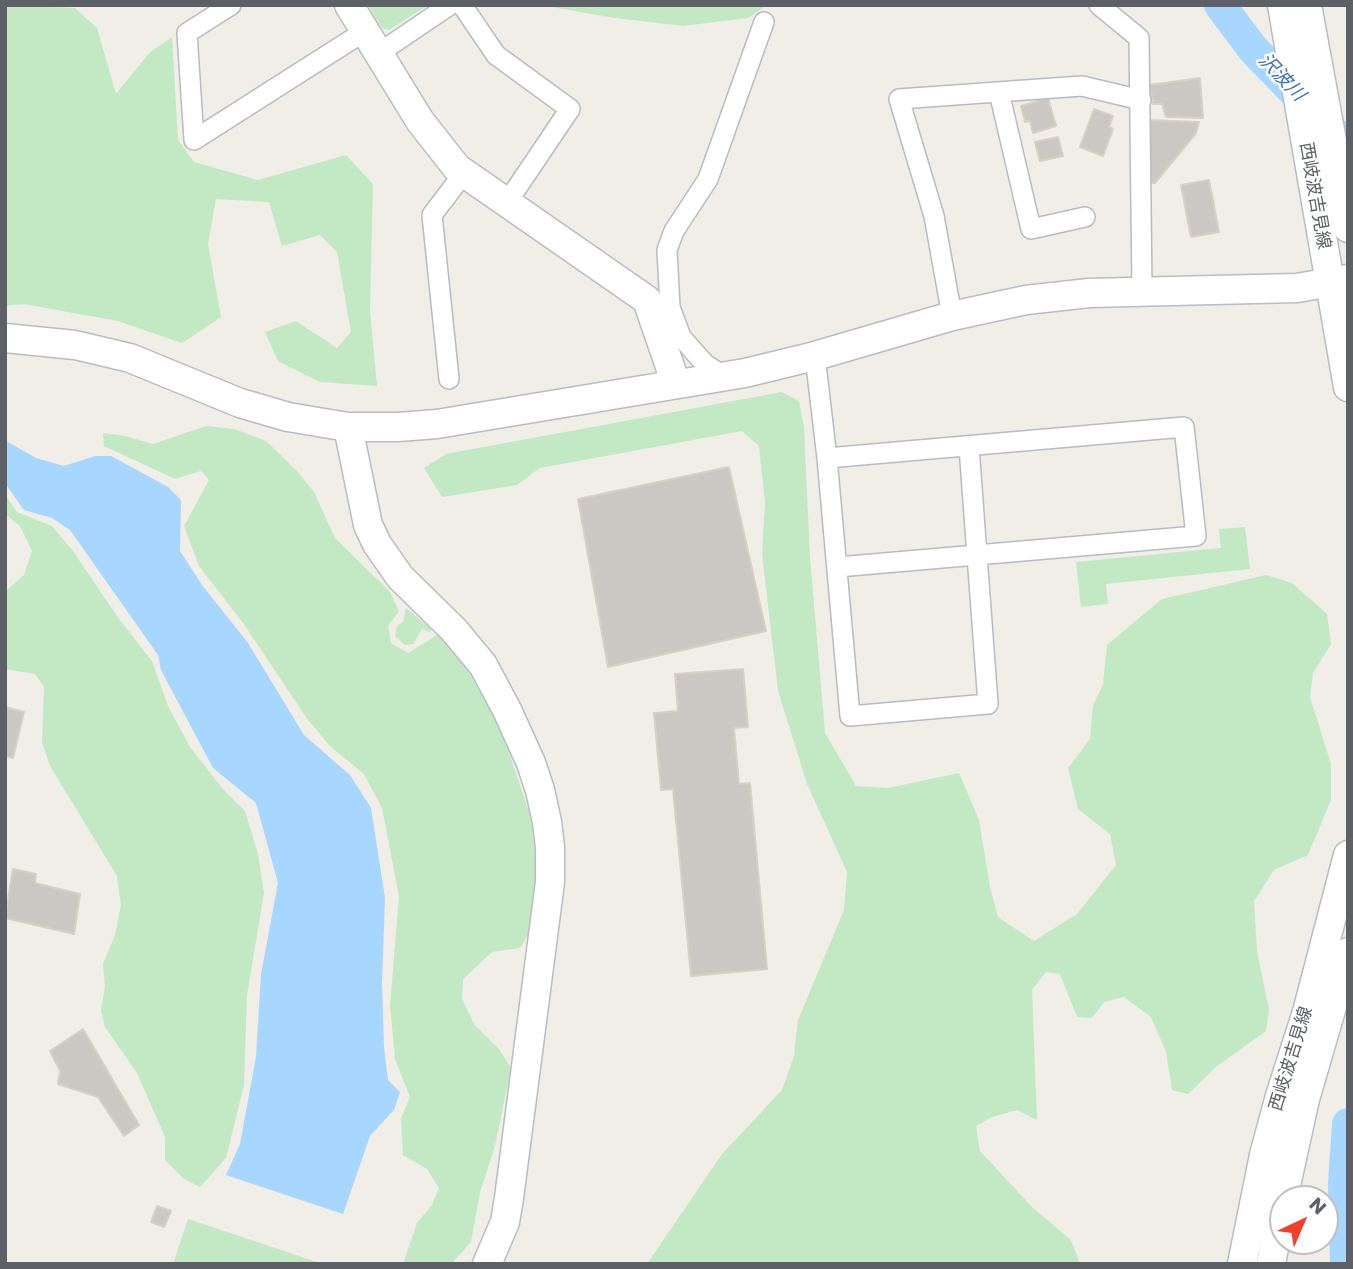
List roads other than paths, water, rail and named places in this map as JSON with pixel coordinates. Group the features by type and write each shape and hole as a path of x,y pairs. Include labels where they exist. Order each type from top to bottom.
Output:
{"street":[{"path":"231,5 187,33 194,140 372,42 450,5"},
{"path":"349,5 420,121 457,168 647,300 676,384"},
{"path":"462,5 496,55 570,109 506,204"},
{"path":"1099,5 1139,38 1142,291"},
{"name":"西岐波吉見線","path":"1282,5 1301,121 1338,281 1348,387"},
{"name":"西岐波吉見線","path":"1307,5 1348,228"},
{"path":"723,376 705,364 681,337 670,307 667,250 681,220 708,179 764,22"},
{"path":"952,316 934,216 899,99 1082,86 1141,100"},
{"path":"999,92 1031,229 1085,217"},
{"path":"449,379 432,215 464,173"},
{"path":"5,338 75,345 130,358 240,403 288,416 348,427 437,424 723,376 816,356 952,316 1054,296 1142,291 1297,288 1338,281"},
{"path":"816,356 850,716 988,704 969,447"},
{"path":"348,427 368,525 377,544 400,577 454,630 483,665 531,763 547,822 550,883 509,1198 505,1222 487,1264"},
{"path":"827,458 1184,427 1196,536 838,567"},
{"name":"西岐波吉見線","path":"1242,1264 1264,1155 1307,1013 1348,855"},
{"name":"西岐波吉見線","path":"1286,1185 1306,1099 1348,952"}],"water":[{"path":"8,442 36,458 64,466 95,456 111,456 168,487 181,500 180,551 202,585 248,643 304,735 350,775 371,808 385,898 382,983 384,1048 388,1080 400,1092 394,1110 370,1136 343,1214 226,1175 240,1144 256,1057 261,974 278,883 256,803 213,768 161,670 158,655 70,530 52,518 24,510 5,483 5,443"}],"waterway":[{"name":"沢波川","path":"1220,5 1253,49 1348,147"},
{"name":"沢波川","path":"1346,1264 1344,1183 1348,1124"}]}
